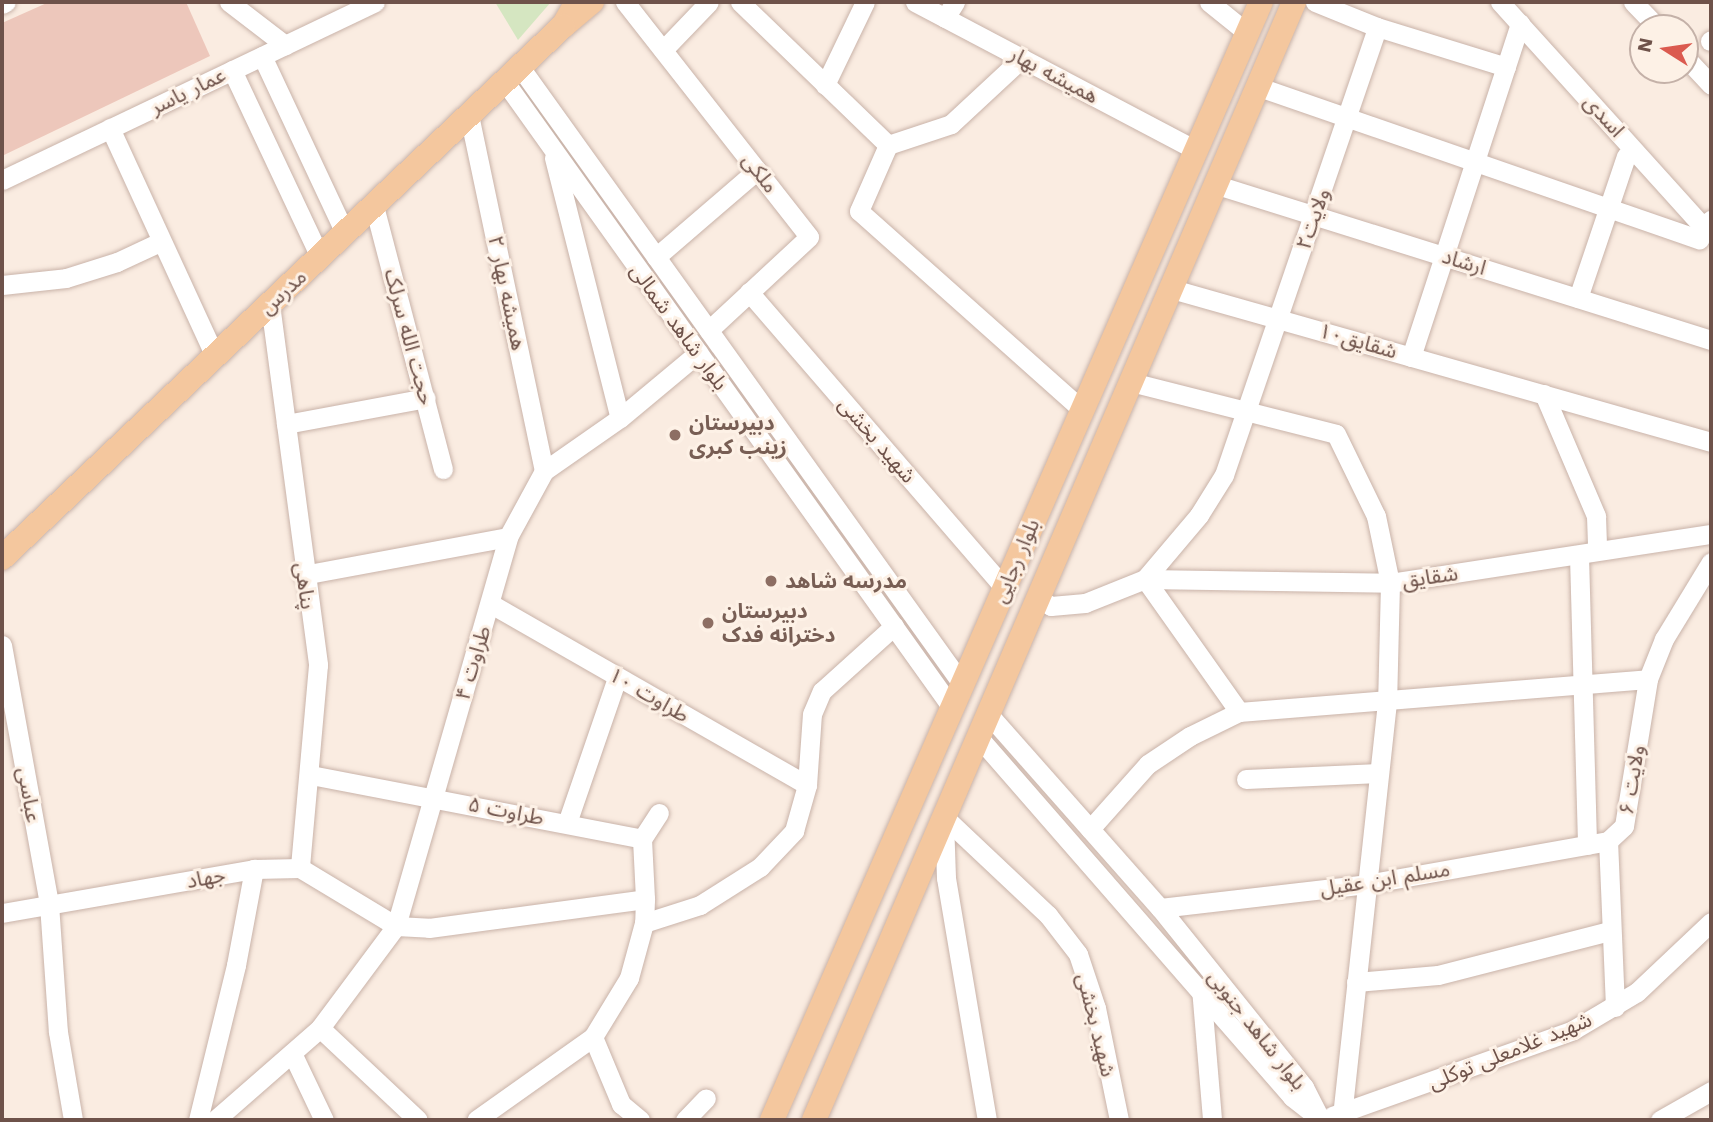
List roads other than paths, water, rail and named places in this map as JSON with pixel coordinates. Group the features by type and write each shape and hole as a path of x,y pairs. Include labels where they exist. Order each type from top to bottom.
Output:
{"main road":[{"name":"مدرس","path":"563,26 577,2"},
{"name":"مدرس","path":"2,558 563,26 592,2"},
{"name":"بلوار رجایی","path":"814,1120 944,817 980,740 1038,598 1294,2"},
{"name":"بلوار رجایی","path":"772,1120 1005,589 1253,12"},
{"path":"962,684 990,716"},
{"path":"952,708 980,740"}],"street":[{"path":"229,2 285,45"},
{"name":"عمار یاسر","path":"2,180 375,2"},
{"name":"ملکی","path":"625,2 809,237 709,330"},
{"path":"663,50 709,2"},
{"path":"740,2 888,145"},
{"path":"825,85 866,2"},
{"name":"همیشه بهار","path":"915,2 950,10 1022,58 1194,149"},
{"path":"1209,2 1253,12"},
{"path":"1315,2 1377,27 1506,67"},
{"name":"اسدی","path":"1500,2 1706,230"},
{"path":"1411,357 1520,23"},
{"name":"ولایت۲","path":"1145,579 1199,515 1224,475 1377,27"},
{"path":"262,56 345,233"},
{"path":"1022,58 951,124 888,145 859,211 1081,409"},
{"path":"232,70 320,257"},
{"path":"1699,72 1711,85"},
{"name":"بلوار شاهد شمالی","path":"513,74 551,147 952,708"},
{"name":"بلوار شاهد شمالی","path":"513,74 656,257 962,684"},
{"path":"1259,87 1608,208 1706,230"},
{"name":"همیشه بهار ۲","path":"469,115 544,471"},
{"path":"110,128 160,242 215,355"},
{"path":"551,147 620,418"},
{"path":"1578,298 1626,156"},
{"path":"656,257 757,170"},
{"name":"ارشاد","path":"1217,185 1711,340"},
{"name":"حجت الله سرلک","path":"374,206 443,470"},
{"path":"2,285 66,278 117,262 160,242"},
{"name":"شقایق۱۰","path":"1172,289 1711,442"},
{"name":"شهید بخشی","path":"750,292 1005,589"},
{"name":"پناهی","path":"270,304 303,575 318,666 311,775 300,868"},
{"name":"طراوت ۴","path":"215,1120 320,1028 396,926 432,796 491,604 508,537 544,471 620,418 698,353"},
{"path":"1131,382 1336,433 1376,516 1390,583 1387,702 1342,1113"},
{"path":"1544,394 1596,516 1588,553 1584,684 1587,845"},
{"path":"286,424 426,398"},
{"name":"شقایق","path":"1145,579 1390,583 1711,534"},
{"path":"303,575 508,537"},
{"name":"ولایت ۶","path":"1615,1007 1609,931 1608,841 1624,826 1648,679 1664,639 1711,562"},
{"path":"1038,598 1051,606 1085,603 1145,579 1239,712"},
{"name":"طراوت ۱۰","path":"491,604 807,785"},
{"path":"643,923 700,905 760,867 794,831 807,785 812,713 822,691 894,626"},
{"name":"عباسی","path":"2,645 49,904 58,1032 73,1120"},
{"path":"567,823 617,678"},
{"path":"1090,829 1148,764 1190,736 1239,712 1648,679"},
{"name":"بلوار شاهد جنوبی","path":"990,716 1160,908 1304,1087 1321,1120"},
{"name":"بلوار شاهد جنوبی","path":"980,740 1201,988 1292,1097 1321,1120"},
{"path":"1246,779 1379,773"},
{"name":"طراوت ۵","path":"311,775 432,796 642,839"},
{"path":"476,1120 593,1037 629,978 643,923 645,899 642,839 659,813"},
{"path":"944,817 946,877 987,1120"},
{"name":"شهید بخشی","path":"944,817 1048,915 1078,954 1096,1008 1119,1120"},
{"name":"مسلم ابن عقیل","path":"1160,908 1367,884 1608,841"},
{"path":"300,868 396,926 429,928 645,899"},
{"name":"جهاد","path":"2,913 254,869 300,868"},
{"path":"198,1120 254,869"},
{"name":"شهید غلامعلی توکلی","path":"1321,1120 1500,1059 1615,1007 1637,992 1711,922"},
{"path":"1356,982 1438,975 1609,931"},
{"path":"1201,988 1212,1120"},
{"path":"320,1028 418,1120"},
{"path":"593,1037 615,1112 640,1120"},
{"path":"292,1053 324,1120"},
{"path":"1660,1120 1711,1091"},
{"path":"685,1120 706,1098"}],"place":[{"name":"دبیرستان زینب کبری","path":"675,435"},
{"name":"مدرسه شاهد","path":"771,581"},
{"name":"دبیرستان دخترانه فدک","path":"708,623"}]}
